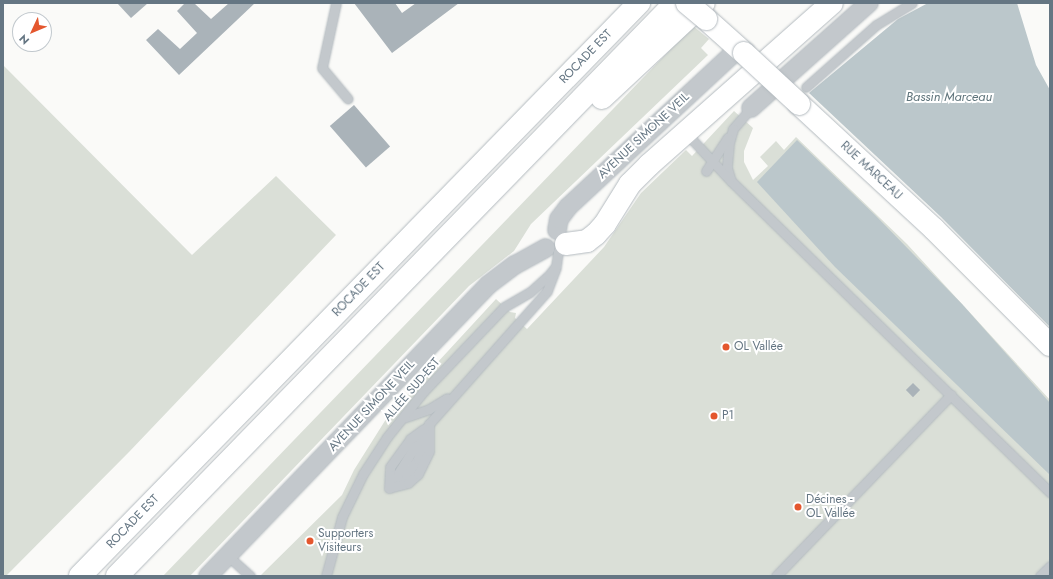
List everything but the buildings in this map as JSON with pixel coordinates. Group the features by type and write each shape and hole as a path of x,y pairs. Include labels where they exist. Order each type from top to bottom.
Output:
{"main road":[{"name":"ROCADE EST","path":"80,576 639,3"},
{"path":"117,576 675,3"},
{"name":"RUE MARCEAU","path":"687,3 705,11 742,51 802,96 1050,345"},
{"path":"787,42 807,3"},
{"path":"557,248 587,241 596,234 605,224 630,184 685,132 832,3"},
{"path":"573,108 595,104 705,11"}],"street":[{"path":"751,108 869,3"},
{"name":"AVENUE SIMONE VEIL","path":"208,576 488,285 515,265 557,248 559,219 568,207 742,51"}],"lane":[{"path":"336,3 322,68 348,99"},
{"path":"802,96 876,25 912,3"},
{"path":"706,172 733,129 751,108"},
{"path":"732,181 727,156 733,129"},
{"path":"685,132 712,162 1050,492"},
{"path":"430,424 418,459 406,475 389,488 390,467 410,439 430,424 456,391 547,291 554,278 557,248"},
{"name":"ALLÉE SUD-EST","path":"326,576 342,517 363,474 400,420 504,307 530,292 557,248"},
{"path":"400,420 429,409 456,391"},
{"path":"776,576 951,395"},
{"path":"228,556 250,576"},
{"path":"1040,576 1050,566"}],"shaded area":[{"path":"693,26 709,39 701,48 708,55 531,224 514,251 469,286 190,576 163,576"},
{"path":"3,65 192,255 276,176 336,235 129,452 6,576 3,576"},
{"name":"OL Vallée","path":"734,111 753,128 744,151 744,162 753,180 768,166 760,157 776,141 784,150 796,137 907,244 1050,400 1050,576 260,576 342,495 354,470 388,416 496,299 510,312 516,313 515,318 527,329 604,247 641,193 686,150 692,156"}],"water":[{"name":"Bassin Marceau","path":"928,3 1017,3 1036,65 1050,90 1050,327 941,217 809,93 898,19"},
{"path":"797,140 875,215 962,304 1050,403 1050,475 835,267 757,182"}],"place":[{"name":"OL Vallée","path":"726,347"},
{"name":"P1","path":"714,416"},
{"name":"Décines - OL Vallée","path":"798,507"},
{"name":"Supporters Visiteurs","path":"310,541"}]}
